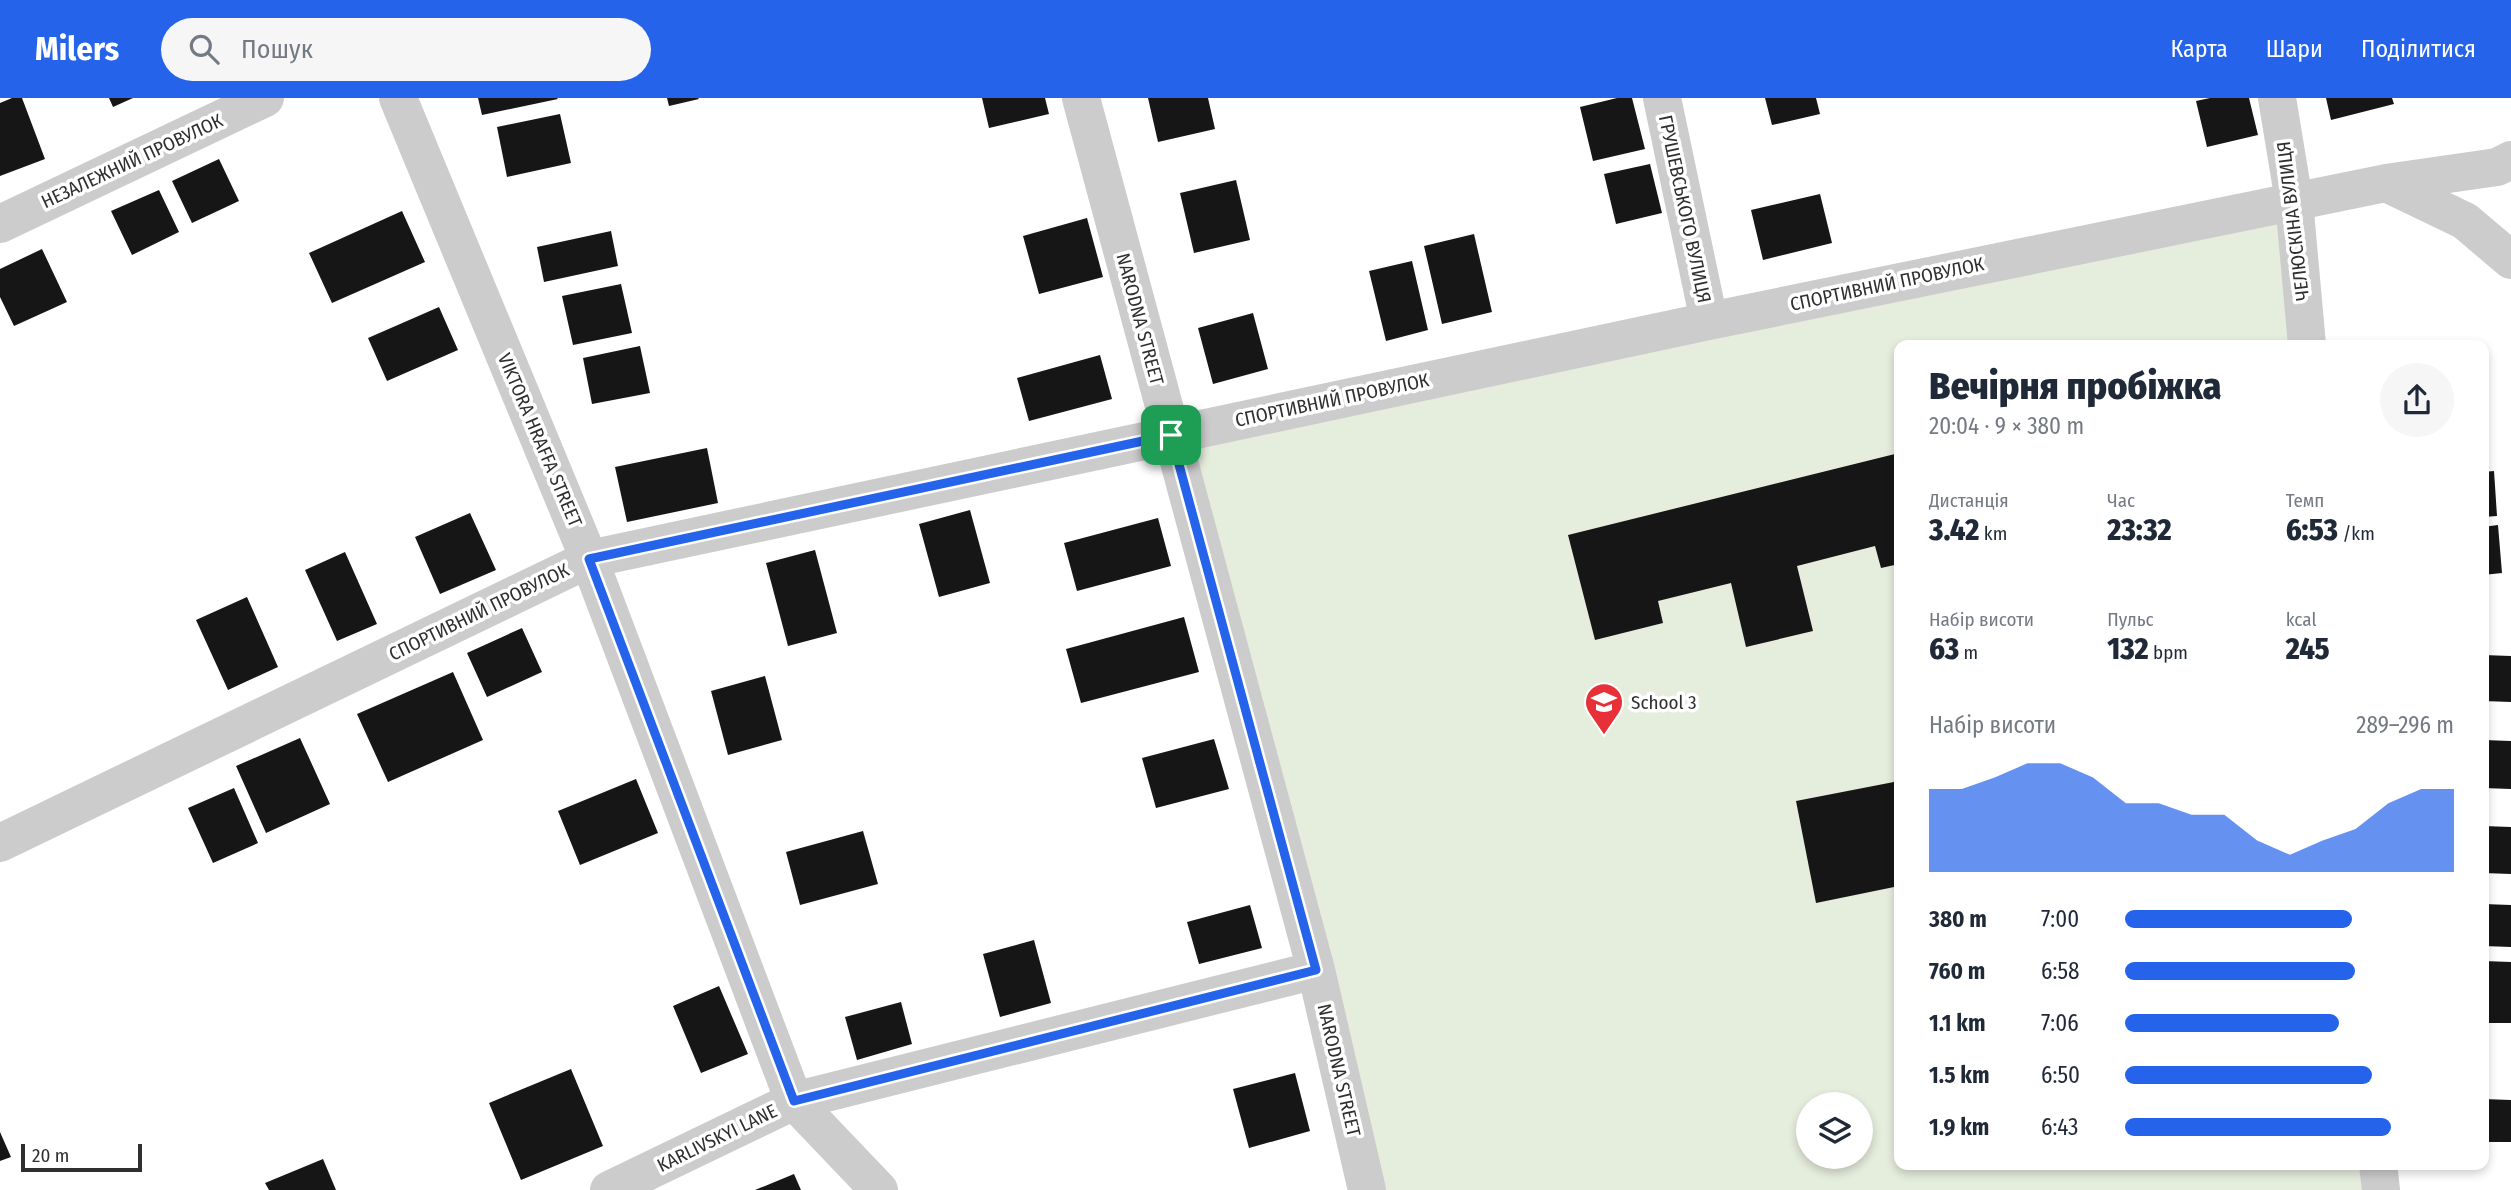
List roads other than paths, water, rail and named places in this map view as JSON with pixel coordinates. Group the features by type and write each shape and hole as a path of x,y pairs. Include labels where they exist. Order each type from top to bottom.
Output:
{"street":[{"name":"НЕЗАЛЕЖНИЙ ПРОВУЛОК","path":"0,224 265,98"},
{"name":"VIKTORA HRAFFA STREET","path":"398,98 589,559 794,1101 879,1190"},
{"name":"NARODNA STREET","path":"1081,98 1316,970 1367,1190"},
{"name":"ГРУШЕВСЬКОГО ВУЛИЦЯ","path":"1662,98 1709,321"},
{"name":"ЧЕЛЮСКІНА ВУЛИЦЯ","path":"2277,98 2294,201 2306,340"},
{"name":"СПОРТИВНИЙ ПРОВУЛОК","path":"0,843 589,559 1709,321 2386,183 2497,167 2511,160"},
{"path":"2386,183 2465,221 2511,260"},
{"name":"KARLІVSKYI LANE","path":"609,1190 794,1101 1316,970"},
{"path":"2379,1170 2381,1190"}],"place":[{"name":"School 3","path":"1604,736"}]}
